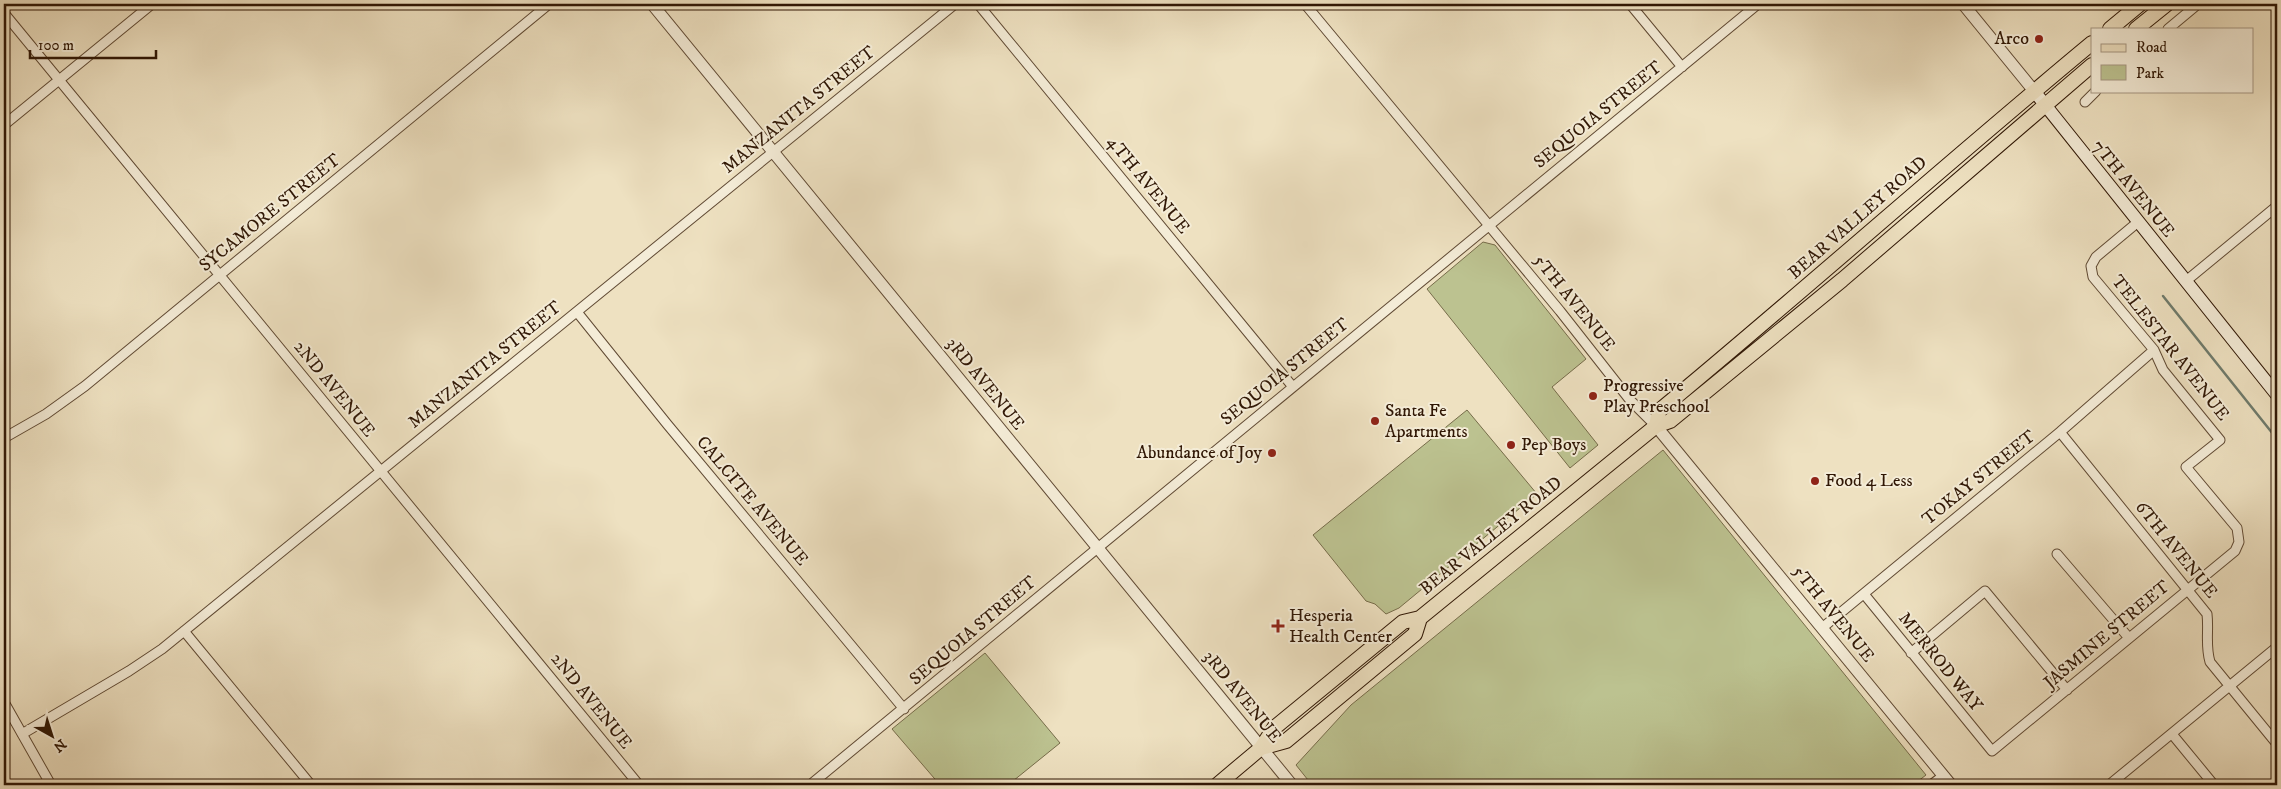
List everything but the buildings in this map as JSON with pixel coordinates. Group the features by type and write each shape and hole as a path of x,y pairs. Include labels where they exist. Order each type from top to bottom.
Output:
{"main road":[{"path":"2111,28 2140,4"},
{"path":"2137,28 2167,4"},
{"name":"BEAR VALLEY ROAD","path":"1656,426 1659,411 2091,44"},
{"name":"BEAR VALLEY ROAD","path":"1216,785 1261,748 1274,728 1372,647 1403,622 1420,618 1656,426 1670,421 1842,280 2091,66"},
{"name":"7TH AVENUE","path":"2034,91 2277,395"},
{"path":"1842,280 1839,273 1842,267 1889,226 1906,201"}],"street":[{"path":"4,126 152,4"},
{"name":"SYCAMORE STREET","path":"4,438 73,395 550,4"},
{"name":"3RD AVENUE","path":"652,4 1292,785"},
{"name":"MANZANITA STREET","path":"22,734 130,671 184,631 955,4"},
{"name":"4TH AVENUE","path":"978,4 1293,387"},
{"name":"5TH AVENUE","path":"1305,4 1630,400 1656,426 1951,785"},
{"path":"1630,4 1682,66"},
{"name":"SEQUOIA STREET","path":"810,785 1758,4"},
{"name":"7TH AVENUE","path":"1963,4 2034,91"},
{"path":"2169,28 2198,4"},
{"name":"2ND AVENUE","path":"4,13 639,785"},
{"path":"2085,102 2095,92"},
{"path":"2186,281 2277,206"},
{"name":"TELESTAR AVENUE","path":"2138,222 2096,256 2091,266 2093,277 2154,350 2163,370 2220,440 2186,467 2237,528 2240,542"},
{"name":"CALCITE AVENUE","path":"577,312 667,424 904,709"},
{"name":"TOKAY STREET","path":"1822,628 2060,432 2154,350"},
{"name":"6TH AVENUE","path":"2060,432 2208,614 2209,631 2206,647 2210,662 2277,744"},
{"name":"JASMINE STREET","path":"1992,751 2235,551 2240,542"},
{"path":"2057,554 2129,638"},
{"path":"1910,653 1986,591 2067,690"},
{"name":"MERROD WAY","path":"1864,594 1910,653 1992,751"},
{"path":"184,631 311,785"},
{"path":"2113,784 2277,647"},
{"path":"4,702 51,785"},
{"path":"2172,734 2214,785"},
{"path":"1931,785 1943,776"}],"green space":[{"path":"1483,242 1495,245 1586,359 1552,387 1598,445 1570,468 1427,289"},
{"path":"1467,410 1537,494 1399,608 1386,614 1375,604 1366,601 1313,535"},
{"path":"1663,450 1926,775 1913,785 1312,785 1296,765 1351,705"},
{"path":"985,653 1060,743 1013,781 1016,785 940,785 892,729"}],"waterway":[{"path":"2163,296 2277,439"}],"place":[{"name":"Arco","path":"2039,39"},
{"name":"Progressive Play Preschool","path":"1593,396"},
{"name":"Santa Fe Apartments","path":"1375,421"},
{"name":"Pep Boys","path":"1511,445"},
{"name":"Abundance of Joy","path":"1272,453"},
{"name":"Food 4 Less","path":"1815,481"},
{"name":"Hesperia Health Center","path":"1278,626"}]}
